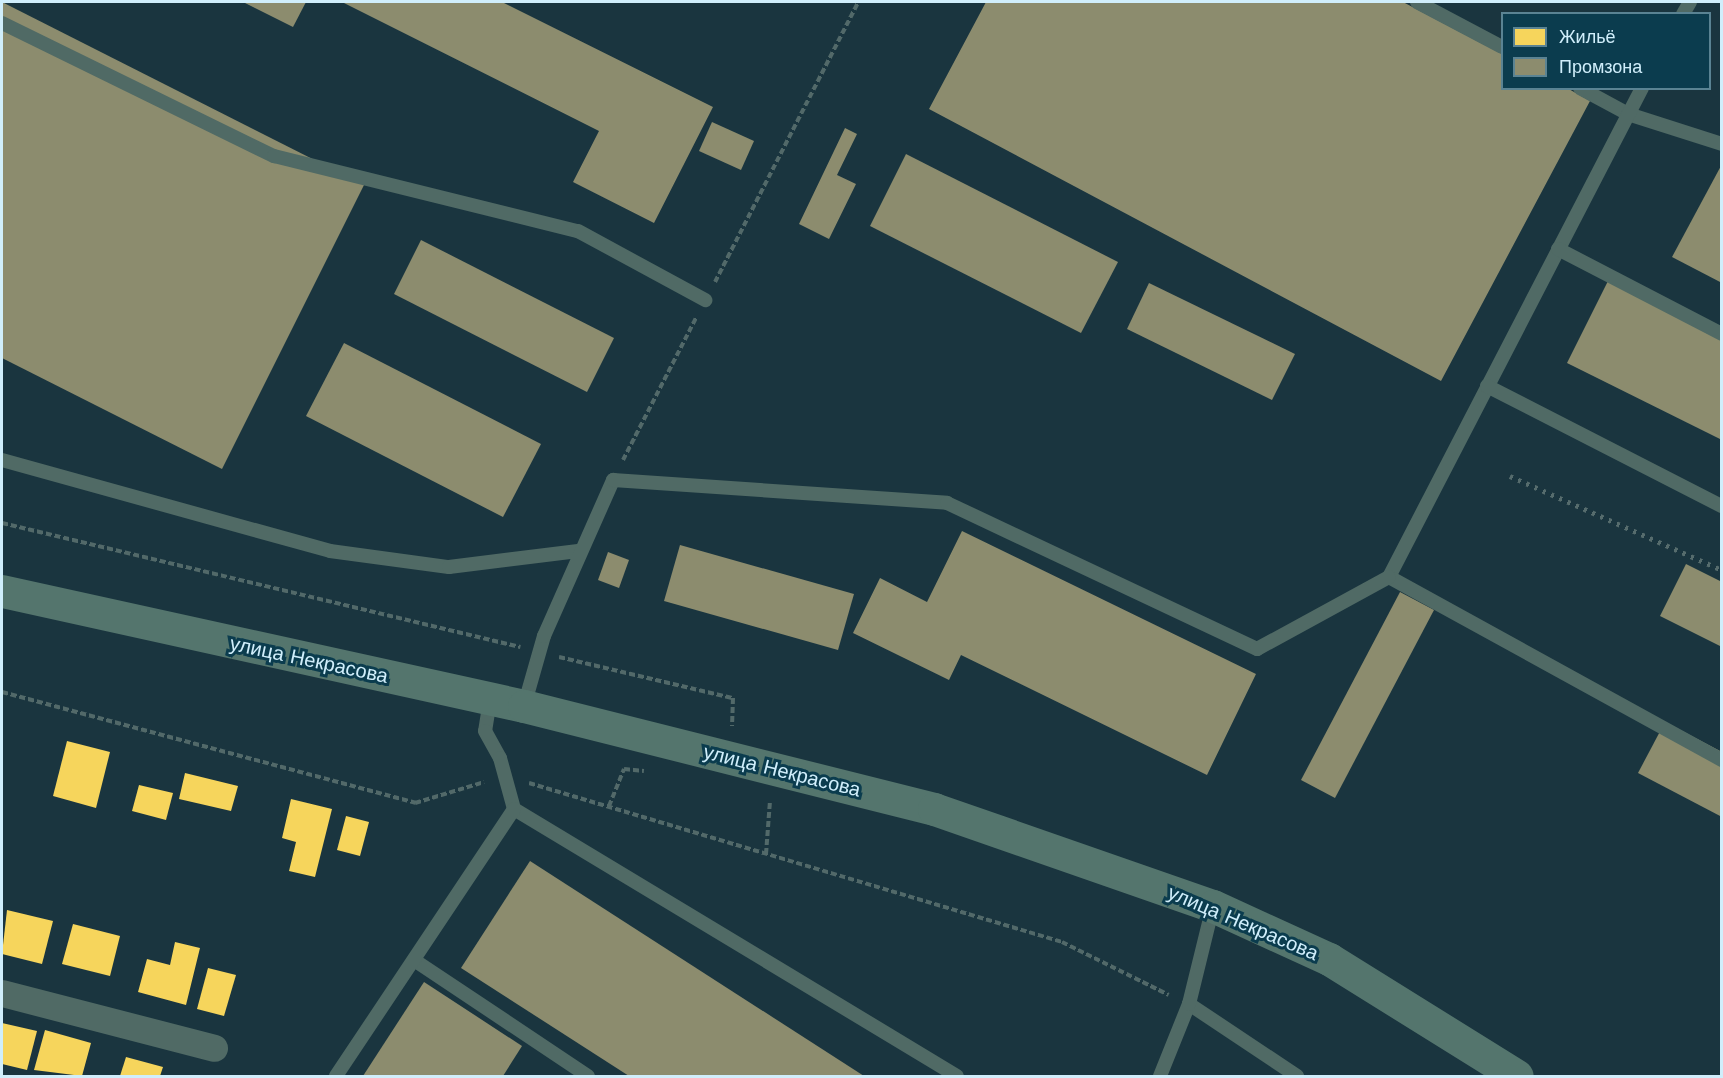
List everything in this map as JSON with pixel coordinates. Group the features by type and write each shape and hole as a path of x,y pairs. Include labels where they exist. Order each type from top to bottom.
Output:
{"main road":[{"name":"улица Некрасова","path":"2,591 524,706 934,809 1213,906 1329,959 1517,1077"}],"street":[{"path":"2,993 214,1048"}],"lane":[{"path":"1418,2 1501,46"},
{"path":"2,22 274,156 578,231 705,300"},
{"path":"1584,90 1628,114 1722,144"},
{"path":"524,706 538,652 578,551 613,480 947,503 1257,649 1389,577 1641,90"},
{"path":"1558,249 1722,334"},
{"path":"1487,386 1722,506"},
{"path":"2,460 330,552 449,567 578,551"},
{"path":"1389,577 1722,760"},
{"path":"490,700 485,731 505,776 514,809 957,1077"},
{"path":"336,1077 514,809"},
{"path":"1160,1077 1189,1004 1213,906"},
{"path":"414,960 588,1077"},
{"path":"1189,1004 1296,1077"}],"path":[{"path":"613,480 858,2"},
{"path":"2,523 733,698"},
{"path":"2,692 415,803 505,776 1062,942 1189,1004"},
{"path":"609,807 624,769 658,772"}],"building: Жильё":[{"path":"67,741 110,752 96,808 53,796"},
{"path":"185,773 238,786 231,811 179,799"},
{"path":"139,785 173,793 166,820 132,811"},
{"path":"291,799 332,809 315,877 289,871 296,842 282,838"},
{"path":"346,816 369,822 360,856 337,850"},
{"path":"7,910 53,921 42,964 2,954"},
{"path":"73,924 120,936 110,976 62,964"},
{"path":"175,942 200,948 186,1005 138,992 147,959 170,965"},
{"path":"208,968 236,975 224,1016 197,1009"},
{"path":"2,1023 37,1031 27,1070 2,1064"},
{"path":"45,1030 91,1043 82,1076 34,1070"},
{"path":"126,1057 163,1067 160,1076 120,1076"}],"building: Промзона":[{"path":"2,2 364,185 222,469 2,358"},
{"path":"243,2 306,2 293,27"},
{"path":"342,2 502,2 713,107 654,223 573,182 599,131"},
{"path":"986,2 1403,2 1501,53 1501,90 1571,90 1590,101 1441,381 929,109"},
{"path":"712,122 754,141 741,170 699,151"},
{"path":"845,128 857,134 837,175 856,184 829,239 799,224"},
{"path":"906,154 1118,262 1081,333 870,226"},
{"path":"1722,164 1722,283 1672,257"},
{"path":"421,240 614,338 587,392 394,294"},
{"path":"1612,273 1722,328 1722,440 1567,363"},
{"path":"1149,283 1295,354 1272,400 1127,329"},
{"path":"344,343 541,444 503,517 306,416"},
{"path":"962,531 1256,674 1207,775 961,655 949,680 853,633 880,578 927,602"},
{"path":"680,545 854,594 838,650 664,601"},
{"path":"608,552 629,560 619,588 598,580"},
{"path":"1686,564 1722,582 1722,647 1660,616"},
{"path":"1400,592 1434,610 1335,798 1301,780"},
{"path":"1665,722 1722,752 1722,817 1638,773"},
{"path":"530,861 864,1076 629,1076 461,968"},
{"path":"424,982 522,1046 503,1076 363,1076"}],"railway":[{"path":"1510,476 1722,570"}]}
